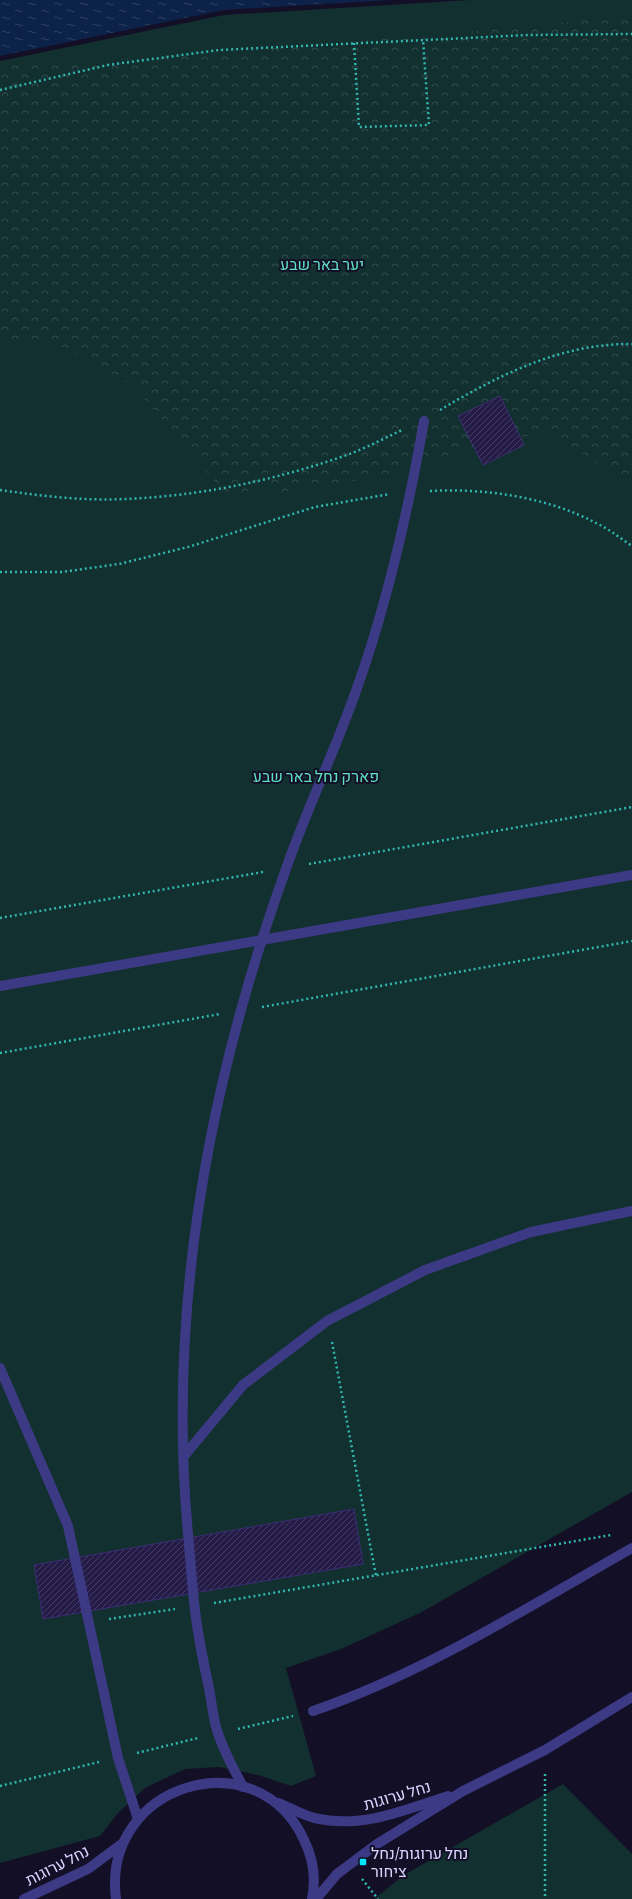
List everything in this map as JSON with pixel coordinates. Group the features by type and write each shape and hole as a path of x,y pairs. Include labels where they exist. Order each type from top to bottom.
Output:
{"street":[{"path":"243,1787 217,1734 195,1606 186,1507 183,1404 187,1306 197,1214 212,1125 232,1040 242,1011 262,940 286,868 343,728 370,652 392,576 411,492 424,421"},
{"path":"0,986 632,876"},
{"path":"184,1456 243,1385 327,1321 425,1270 531,1232 632,1210"},
{"path":"0,1368 68,1526 118,1758 138,1819"},
{"path":"313,1711 378,1686 427,1663 632,1548"},
{"name":"נחל ערוגות","path":"316,1899 337,1874 354,1860 463,1792 544,1750 632,1697"},
{"path":"116,1899 115,1873 123,1844 138,1819 159,1800 185,1788 214,1783 243,1787 270,1800 293,1821 308,1848 314,1879 312,1899"},
{"name":"נחל ערוגות","path":"270,1800 318,1819 354,1822 380,1818 463,1792"},
{"name":"נחל ערוגות","path":"24,1899 88,1869 123,1844"}],"path":[{"path":"0,90 108,65 172,55 220,50 528,35 632,34"},
{"path":"354,44 360,127 429,125 423,40"},
{"path":"0,490 53,497 123,500 195,494 269,479 345,455 424,421 494,380 543,359 596,346 632,344"},
{"path":"0,572 62,572 119,564 188,547 315,507 356,499 411,492 473,492 541,502 596,523 632,546"},
{"path":"0,918 632,807"},
{"path":"0,1053 632,941"},
{"path":"327,1321 376,1576"},
{"path":"89,1622 376,1576 616,1534"},
{"path":"0,1786 313,1711"},
{"path":"544,1750 545,1899"}],"green space":[{"name":"פארק נחל באר שבע","path":"470,0 632,0 632,1492 420,1613 341,1649 286,1668 316,1776 291,1786 258,1775 219,1767 185,1769 145,1788 118,1813 100,1836 0,1863 0,61 224,15"},
{"name":"יער באר שבע","path":"632,14 632,481 613,474 552,433 492,441 385,476 273,493 266,484 229,498 133,385 59,345 0,343 0,64 168,57 538,26"},
{"path":"563,1784 632,1854 632,1899 374,1899 404,1875"}],"water":[{"path":"0,0 391,0 224,10 0,56"}],"building":[{"path":"500,396 524,445 483,465 458,416"},
{"path":"354,1509 363,1564 43,1619 34,1565"}],"place":[{"name":"נחל ערוגות/נחל ציחור","path":"363,1862"}]}
